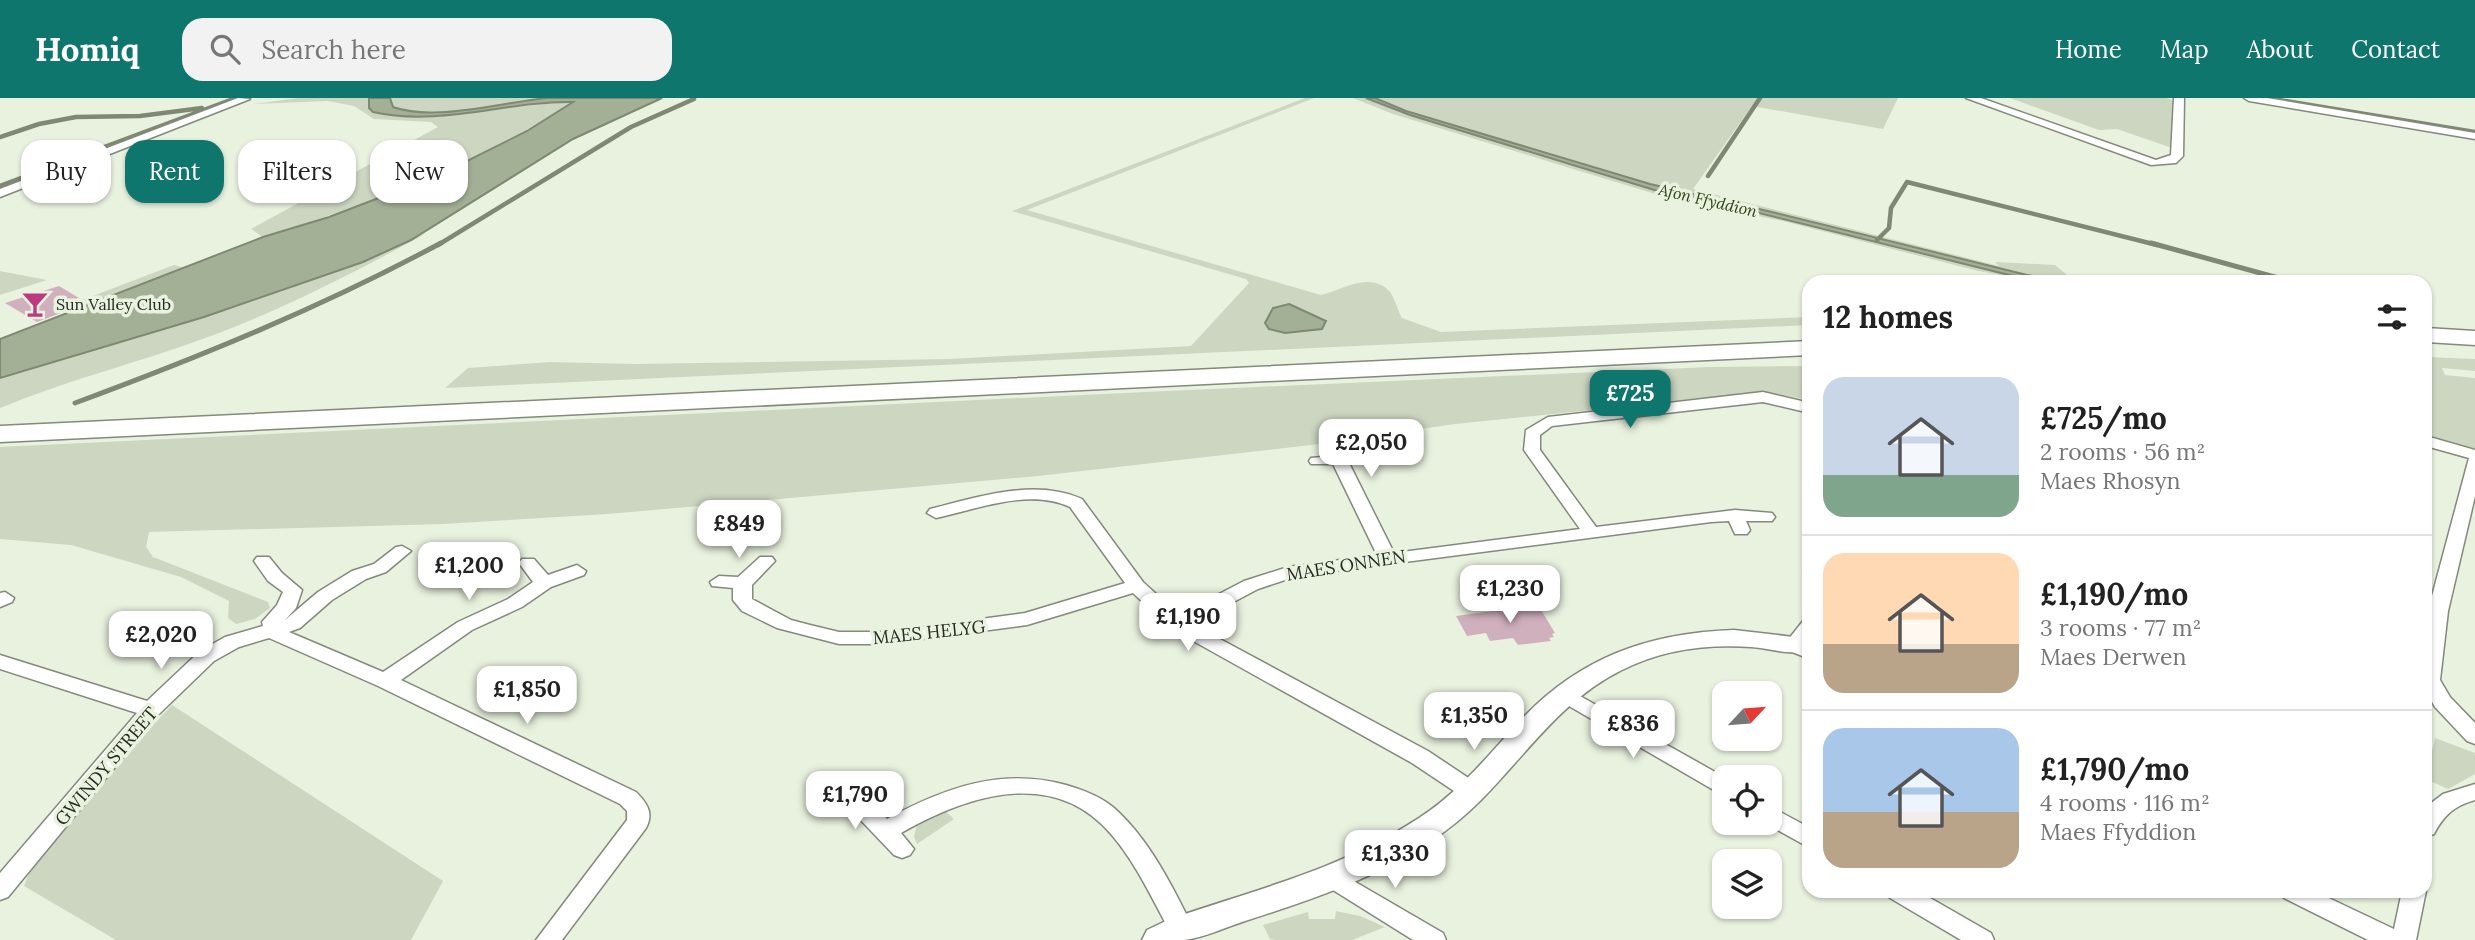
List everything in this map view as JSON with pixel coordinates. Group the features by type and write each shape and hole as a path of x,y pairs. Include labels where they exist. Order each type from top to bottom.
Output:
{"main road":[{"path":"0,418 128,409 679,388 1802,333"},
{"path":"2432,335 2475,338"},
{"path":"2432,347 2475,350"},
{"path":"0,434 1802,348"}],"street":[{"path":"1971,98 2155,163 2172,160 2177,156 2179,98"},
{"path":"2249,98 2475,136"},
{"path":"0,193 245,99"},
{"path":"1591,532 1532,450 1532,433 1548,422 1763,397 1802,406"},
{"path":"2432,442 2475,455"},
{"path":"1317,461 1337,452 1388,559"},
{"path":"2432,609 2475,462"},
{"path":"936,513 1021,496 1047,493 1065,495 1076,503 1136,586 1177,624 1420,757 1471,791"},
{"name":"MAES ONNEN","path":"1177,624 1272,577 1591,532 1738,523 1766,517"},
{"name":"GWINDY STREET","path":"0,890 151,710 207,656 232,642 293,624 324,596 359,575 380,568 402,551"},
{"path":"263,561 275,577 293,590 286,608 272,622 273,632 385,681 628,798 638,808 638,822 548,940"},
{"path":"719,582 743,583 766,561"},
{"path":"528,563 544,583"},
{"path":"385,681 465,626 514,603 544,583 577,571"},
{"name":"MAES HELYG","path":"743,583 743,600 749,607 784,624 839,638 862,639 987,626 1027,619 1136,586"},
{"path":"885,831 931,805 960,793 1000,785 1041,788 1082,798 1108,816 1131,843 1170,934 1333,878 1386,852 1433,823 1471,791 1564,694 1605,669 1660,646 1738,637 1802,641"},
{"path":"0,662 151,710"},
{"path":"2432,684 2442,702 2475,736"},
{"path":"1564,694 1712,781"},
{"path":"839,783 902,849"},
{"path":"2432,813 2454,798 2475,792"},
{"path":"1782,823 1802,834"},
{"path":"1333,878 1434,940"},
{"path":"1910,898 1982,940"},
{"path":"2306,898 2392,940"},
{"path":"2404,940 2413,898"}],"shaded area":[{"path":"298,98 369,98 369,108 383,114 415,117 575,101 501,144 468,159 468,140 414,140 438,127 431,122 374,119 354,106 328,101 254,104"},
{"path":"390,98 552,98 471,109 428,111 392,106"},
{"path":"1305,98 1314,98 1027,210 1321,295 1356,283 1374,282 1390,292 1402,318 1441,332 1802,317 1802,325 445,388 468,368 550,362 635,364 949,359 1191,346 1249,283 1246,279 1012,211"},
{"path":"1353,98 1366,98 1410,115 1664,193 1708,201 2012,275 1978,271 1783,221 1665,197 1393,114"},
{"path":"1375,98 1898,98 1883,129 1752,106 1693,189 1999,266 1995,262 2055,265 2067,275 2027,275 1650,184 1406,111"},
{"path":"2010,98 2173,100 2175,106 2172,113 2172,148 2117,129 2099,130"},
{"path":"370,164 370,200 263,237 251,229 299,203 356,203 356,172"},
{"path":"427,233 321,288 239,325 0,408 0,378 204,317 363,262"},
{"path":"174,265 186,268 72,312 64,307"},
{"path":"0,271 47,280 0,295"},
{"path":"2432,357 2475,359 2475,371 2442,368 2445,375 2475,378 2475,449 2432,437"},
{"path":"1802,366 1802,399 1765,392 1455,424 1311,445 1038,476 608,514 443,524 149,532 146,547 153,557 268,602 270,608 255,619 236,624 228,618 229,601 181,577 71,545 0,539 0,447 1709,367"},
{"path":"172,705 443,881 411,940 116,940 24,886 30,871 100,781"},
{"path":"2435,738 2475,753 2475,774 2448,789 2432,782"},
{"path":"943,809 954,819 917,844 914,837 917,824"},
{"path":"1336,911 1360,916 1385,927 1352,940 1275,940 1270,939 1263,925 1308,912 1309,919 1335,919"}],"water":[{"path":"369,98 390,98 393,107 410,111 449,112 548,98 662,98 573,139 411,240 363,262 204,317 0,378 0,339 263,237 370,201 468,203 468,160 527,131 573,102 423,117 373,112 369,108"},
{"name":"Afon Ffyddion","path":"1366,98 1375,98 1406,111 1650,184 2027,275 2009,275 1739,208 1664,193 1410,115"},
{"path":"1289,304 1326,321 1322,329 1285,333 1269,329 1265,323 1273,308"}],"building":[{"name":"Sun Valley Club","path":"59,286 79,298 57,306 63,309 57,311 61,313 37,322 5,303"},
{"path":"1538,605 1555,633 1552,634 1554,637 1549,638 1551,641 1518,645 1513,638 1490,641 1486,633 1467,636 1456,616"}],"waterway":[{"path":"0,186 236,98"},
{"path":"1708,176 1760,98"},
{"path":"2267,98 2475,132"},
{"path":"438,245 631,127 694,99"},
{"path":"0,137 39,124 76,117 140,116 202,108"},
{"path":"1877,240 1889,228 1891,208 1907,182 2157,245"},
{"path":"75,403 261,329 441,243"},
{"path":"2151,243 2268,275"}],"place":[{"name":"Sun Valley Club","path":"35,304"}]}
